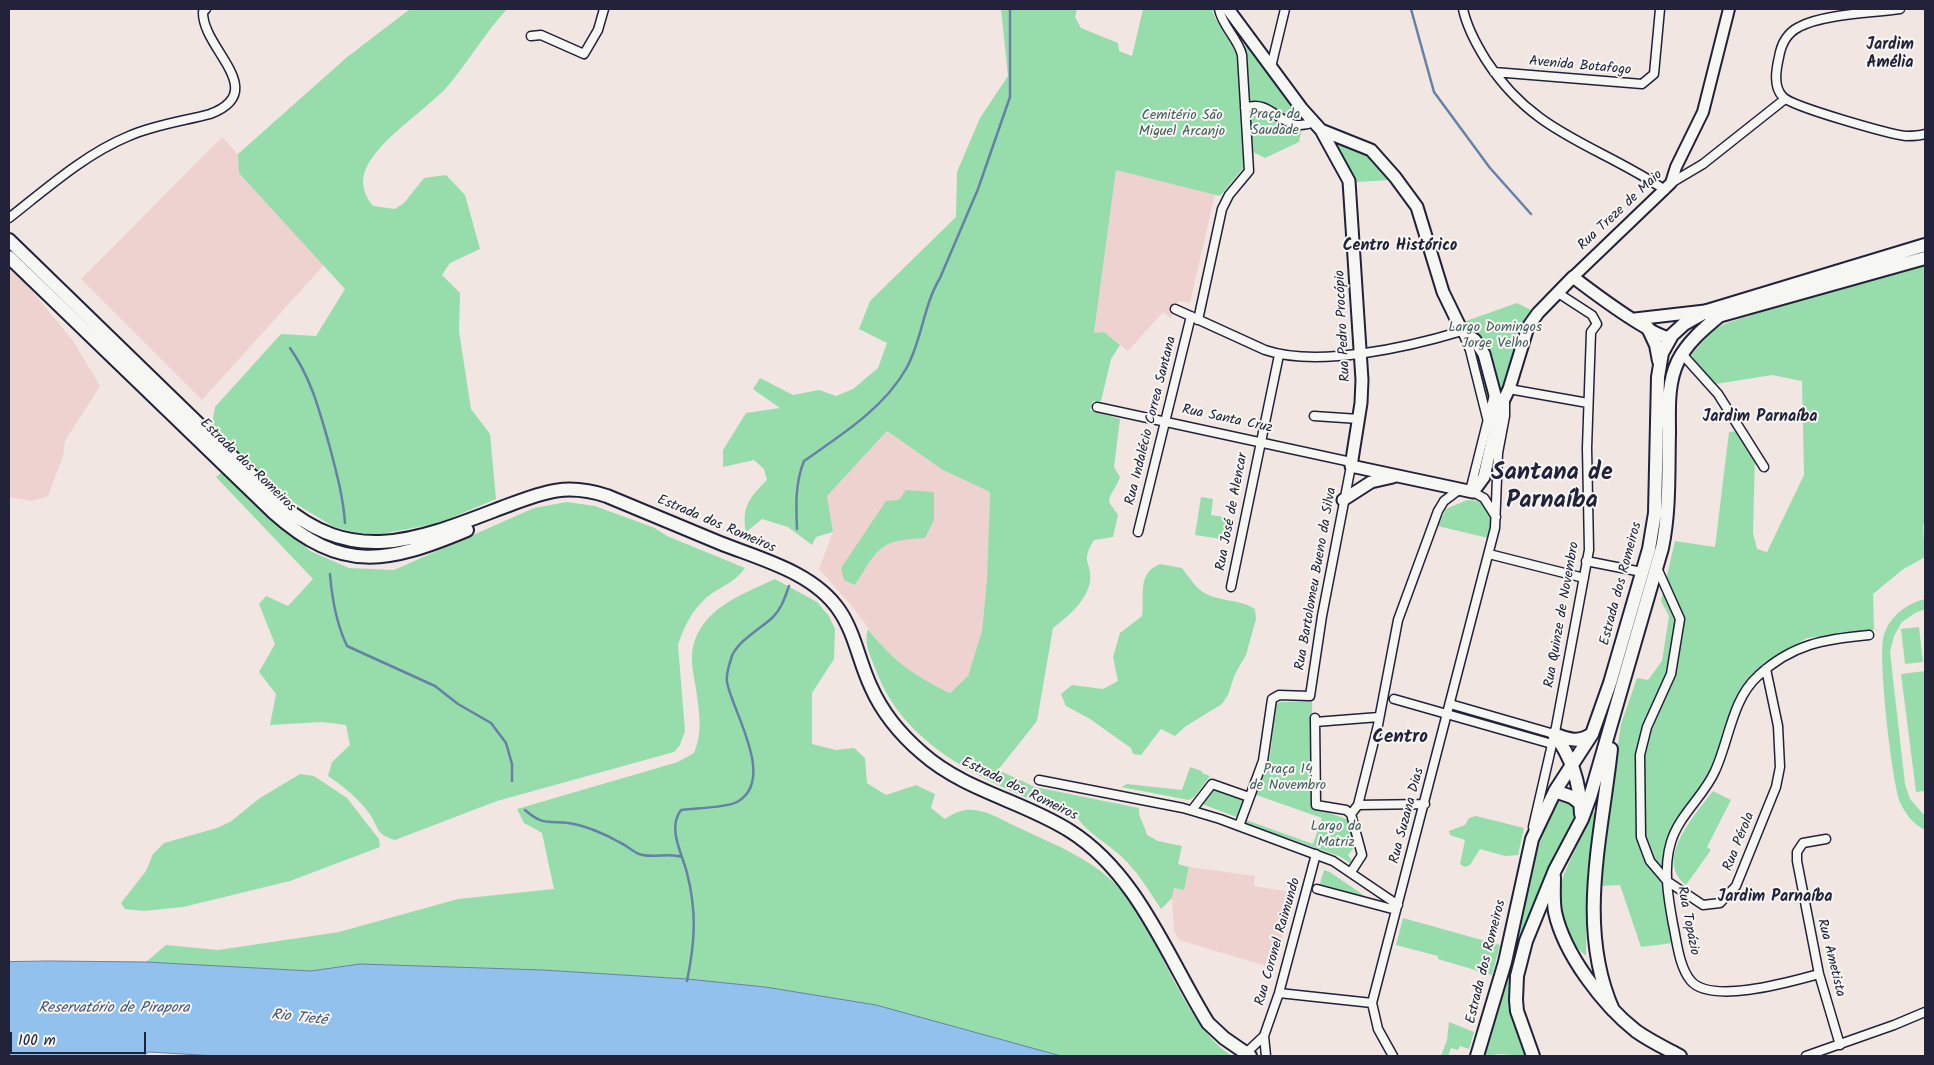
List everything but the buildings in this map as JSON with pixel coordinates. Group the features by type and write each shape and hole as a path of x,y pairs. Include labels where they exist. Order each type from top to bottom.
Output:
{"main road":[{"name":"Rua Pedro Procópio","path":"1228,9 1318,126 1350,184 1362,391 1351,464"},
{"path":"1318,126 1371,150 1412,199 1421,216 1444,292 1462,331 1480,346 1503,397 1484,477 1468,491"},
{"name":"Estrada dos Romeiros","path":"9,240 280,503 292,514 318,530 348,540 368,543 395,542 430,534 543,492 560,489 593,491 782,568 820,589 834,602 849,628 871,687 879,702 910,742 937,765 957,777 1058,824 1079,837 1102,856 1128,886 1208,1023 1224,1038 1248,1055"},
{"name":"Estrada dos Romeiros","path":"1477,1056 1505,962 1532,839 1555,791 1592,734 1610,684 1642,572 1655,513 1659,365 1669,338 1684,324 1713,313 1925,245"},
{"name":"Estrada dos Romeiros","path":"9,257 273,512 312,542 346,554 382,557 398,555 431,545 468,530 515,503"},
{"name":"Estrada dos Romeiros","path":"1615,715 1657,568 1667,513 1670,393 1674,371 1682,354 1713,313 1925,258"},
{"path":"1573,277 1648,328 1669,338"},
{"name":"Rua Treze de Maio","path":"1503,397 1525,332 1533,318 1573,277"},
{"path":"1635,319 1713,313"},
{"path":"1648,328 1656,345 1659,365"},
{"name":"Rua Santa Cruz","path":"1351,464 1468,491"},
{"name":"Rua Santa Cruz","path":"1343,500 1371,482 1397,476"},
{"path":"1533,1056 1517,1011 1516,985 1526,941 1555,870 1582,819 1615,715"},
{"path":"1613,1010 1600,974 1593,910 1596,864 1615,715"},
{"path":"1553,739 1575,741 1592,734"},
{"path":"1553,739 1573,765 1582,819"},
{"path":"1555,791 1572,796 1581,804"},
{"path":"1555,870 1553,895 1559,927 1576,961 1613,1010 1638,1032 1680,1056"}],"street":[{"path":"9,218 80,164 115,142 137,133 210,114 220,110 231,101 236,88 234,77 204,25 203,12 206,9"},
{"path":"531,36 541,35 584,54 598,30 604,9"},
{"name":"Rua Indalécio Correa Santana","path":"1138,532 1165,422 1222,209 1230,195 1249,171 1240,47 1219,9"},
{"path":"1271,67 1285,9"},
{"path":"1463,9 1470,32 1494,72 1520,102 1542,121 1578,143 1668,186 1703,112 1729,9"},
{"name":"Avenida Botafogo","path":"1494,72 1642,84 1654,74 1660,9"},
{"path":"1900,9 1813,21 1791,32 1784,41 1776,68 1777,87 1784,99 1810,110 1896,134 1918,136 1925,134"},
{"name":"Rua Treze de Maio","path":"1573,277 1668,186 1703,164 1784,99"},
{"path":"1245,108 1257,105 1265,107 1286,123 1299,126 1318,126"},
{"name":"Rua Quinze de Novembro","path":"1532,839 1535,814 1553,739 1589,550 1588,403 1591,332 1597,324 1595,318 1558,292"},
{"path":"1175,309 1280,355 1318,356 1360,353 1462,331 1470,350 1487,418"},
{"path":"1682,354 1718,394 1764,467"},
{"name":"Rua José de Alencar","path":"1231,587 1280,355"},
{"path":"1468,491 1487,418 1503,397 1588,403"},
{"name":"Rua Suzana Dias","path":"1372,1003 1425,804 1497,519 1498,453 1505,416 1503,397"},
{"name":"Rua Santa Cruz","path":"1097,407 1351,464"},
{"path":"1314,416 1359,419"},
{"name":"Rua Bartolomeu Bueno da Silva","path":"1249,797 1264,761 1272,700 1279,695 1310,696 1343,500 1351,464"},
{"path":"1351,814 1358,804 1398,620 1432,525 1444,501 1468,491 1484,498 1497,519"},
{"path":"1489,554 1584,578"},
{"path":"1586,561 1642,572"},
{"path":"1657,568 1680,619 1671,674 1647,727 1640,755 1641,837 1650,861 1667,881"},
{"path":"1667,881 1669,850 1675,832 1713,777 1744,694 1766,669 1797,650 1817,641 1869,635"},
{"name":"Rua Pérola","path":"1667,881 1696,901 1712,906 1728,896 1736,886 1776,787 1780,767 1778,726 1766,669"},
{"path":"1394,699 1553,739"},
{"path":"1450,704 1553,739"},
{"path":"1351,872 1362,854 1351,814 1346,810 1316,805 1315,720 1378,717"},
{"path":"1039,780 1192,810 1239,826 1333,861 1351,872 1397,908"},
{"path":"1192,810 1212,784 1249,797 1239,826"},
{"path":"1358,804 1425,804"},
{"name":"Rua Ametista","path":"1826,839 1803,843 1797,852 1797,861 1819,974 1840,1045"},
{"name":"Rua Coronel Raimundo","path":"1248,1055 1264,1036 1279,993 1316,854"},
{"name":"Rua Topázio","path":"1667,881 1681,959 1690,980 1696,985 1714,990 1762,989 1819,974"},
{"path":"1317,889 1397,908"},
{"path":"1279,993 1372,1003 1378,1029 1392,1056"},
{"path":"1806,1056 1925,1012"},
{"name":"Rua Coronel Raimundo","path":"1264,1036 1266,1056"}],"shaded area":[{"path":"222,137 332,256 202,400 81,279"},
{"path":"1116,170 1215,194 1190,303 1178,301 1171,318 1163,312 1128,351 1104,332 1094,334"},
{"path":"9,263 73,341 100,386 65,441 63,456 48,496 31,501 9,497"},
{"path":"887,431 943,470 990,492 987,579 982,631 968,676 950,693 917,677 884,649 851,605 819,569 833,532 827,496"},
{"path":"1189,867 1255,876 1254,886 1296,893 1273,968 1179,940 1174,930 1172,898 1174,888 1184,890"}],"green space":[{"path":"410,9 507,9 447,87 379,149 365,171 363,181 366,194 373,206 395,209 404,203 424,178 446,175 465,195 480,249 450,263 442,275 460,293 459,331 471,409 490,434 496,499 439,523 376,535 334,527 288,499 212,425 215,407 281,334 316,336 345,289 239,173 238,154 346,58"},
{"name":"Cemitério São Miguel Arcanjo","path":"1001,9 1077,9 1075,17 1081,28 1118,43 1119,51 1132,56 1143,9 1212,9 1237,54 1244,167 1220,196 1116,170 1094,333 1104,332 1120,345 1111,359 1101,401 1093,401 1090,410 1120,419 1114,467 1120,477 1109,502 1118,515 1113,537 1094,540 1087,554 1090,582 1084,596 1075,608 1053,628 1037,721 998,770 1035,787 1139,808 1147,835 1158,841 1182,846 1178,864 1189,867 1184,890 1174,888 1172,898 1161,909 1128,863 1088,830 1072,811 1056,804 1028,798 982,777 960,765 920,735 888,696 877,673 867,646 868,629 905,667 950,693 968,676 982,631 987,579 990,492 943,470 887,431 827,496 833,532 816,537 812,545 788,527 762,519 746,532 746,509 752,497 767,480 764,469 754,460 723,467 723,450 746,413 780,408 753,389 760,378 793,395 819,390 836,396 853,389 878,368 887,343 859,329 870,301 956,217 957,172 980,118 1008,76"},
{"name":"Praça da Saudade","path":"1248,44 1300,119 1301,132 1299,142 1265,158 1253,152 1245,45"},
{"path":"1338,144 1368,155 1389,180 1357,182 1337,147"},
{"path":"1925,265 1925,521 1923,526 1925,557 1902,570 1873,594 1874,630 1807,638 1761,666 1744,686 1718,762 1672,831 1665,849 1663,888 1673,943 1641,947 1620,885 1599,886 1600,867 1621,724 1637,678 1648,680 1662,661 1669,616 1661,601 1675,541 1715,547 1729,432 1737,431 1755,456 1753,533 1757,549 1767,552 1804,475 1802,381 1772,375 1716,384 1693,361 1692,354 1712,331 1724,324 1843,285"},
{"name":"Largo Domingos Jorge Velho","path":"1517,303 1533,311 1524,326 1504,391 1490,397 1488,409 1466,321"},
{"path":"223,471 310,551 349,568 394,570 534,508 567,502 595,506 655,528 667,536 745,568 731,582 710,595 700,604 688,620 680,639 678,645 685,731 680,745 674,752 497,801 395,840 384,836 360,803 345,788 328,776 332,762 350,745 346,725 322,722 270,725 276,694 259,672 275,644 259,604 266,596 288,606 313,579 216,477"},
{"path":"906,490 934,492 934,520 925,538 898,541 881,548 869,562 855,585 844,580 841,568 886,501 899,500"},
{"path":"1201,497 1213,499 1211,515 1231,518 1228,540 1195,535"},
{"path":"1467,500 1479,501 1489,510 1491,526 1488,538 1438,526 1446,509"},
{"path":"1160,564 1182,568 1202,592 1212,597 1243,604 1255,609 1256,619 1246,655 1235,674 1228,695 1222,704 1186,726 1175,736 1161,729 1141,755 1133,754 1131,748 1090,719 1066,706 1061,694 1072,685 1103,689 1118,681 1113,657 1120,633 1142,616 1143,586 1147,574 1152,568"},
{"path":"775,579 817,602 829,616 835,629 834,659 812,693 812,744 836,750 854,748 865,758 867,783 886,795 916,785 935,794 931,808 945,819 963,810 980,811 1060,847 1089,863 1115,883 1126,896 1150,935 1187,1004 1216,1043 1232,1056 1061,1056 876,1005 765,987 687,979 543,970 360,964 311,971 146,962 166,945 218,950 339,932 458,899 554,889 542,833 524,823 517,809 678,762 694,753 700,725 692,660 695,639 711,615 722,606 748,591"},
{"path":"1925,599 1925,609 1902,622 1894,636 1890,652 1905,784 1910,799 1925,816 1925,830 1917,825 1904,811 1897,790 1886,718 1882,647 1884,635 1890,622 1911,604"},
{"path":"1919,627 1923,662 1905,664 1901,629"},
{"path":"1925,671 1925,791 1916,792 1901,674"},
{"name":"Praça 14 de Novembro","path":"1312,701 1313,807 1349,820 1356,845 1348,855 1353,865 1339,856 1244,823 1253,794 1259,789 1270,757 1276,704 1280,702","holes":["1256,795 1322,818 1313,844 1246,820"]},
{"path":"1190,767 1210,776 1195,796 1189,800 1121,787 1127,784 1182,790"},
{"path":"300,774 314,776 347,798 379,839 380,847 290,881 183,907 144,911 125,909 121,903 146,871 153,854 164,843 217,828 230,822 260,798"},
{"path":"1215,788 1246,799 1239,818 1202,804"},
{"path":"1713,791 1731,800 1707,847 1711,850 1686,885 1677,874 1674,863 1676,850 1688,824"},
{"path":"1564,798 1576,807 1575,814 1551,864 1532,912 1513,978 1528,1056 1499,1054 1484,1056 1507,977 1535,847 1557,800"},
{"path":"1592,811 1597,814 1587,873 1586,956 1571,939 1566,929 1560,896 1564,874"},
{"path":"1476,816 1524,828 1518,855 1505,856 1480,849 1470,865 1465,867 1460,864 1465,840 1450,835 1449,831 1465,825 1469,818"},
{"path":"1324,870 1330,872 1366,897 1365,899 1319,887"},
{"path":"1403,918 1500,945 1492,975 1438,959 1438,956 1396,945"},
{"path":"1449,1022 1474,1032 1469,1049 1460,1046 1458,1050 1451,1048 1448,1056 1441,1056 1447,1040"}],"water":[{"name":"Reservatório de Pirapora","path":"9,962 146,962 311,971 360,964 543,970 687,979 765,987 876,1005 1061,1056 217,1056 149,1052 142,1056 9,1056"}],"waterway":[{"path":"797,529 796,503 804,461 846,431 886,397 906,369 916,347 934,289 978,189 1010,97 1010,9"},
{"path":"1411,9 1434,92 1490,168 1531,214"},
{"path":"290,348 304,371 318,406 339,483 345,523"},
{"path":"330,574 335,611 347,646 435,686 458,704 491,723 506,743 512,764 512,781"},
{"path":"687,981 692,953 694,914 687,873 675,833 677,817 681,810 732,804 748,792 753,778 753,762 727,682 728,670 734,653 743,641 779,610 789,586"},
{"path":"525,810 541,820 574,824 594,830 622,843 639,854 682,857"}],"district":[{"name":"Jardim Amélia","path":"1890,55"},
{"name":"Centro Histórico","path":"1400,247"},
{"name":"Jardim Parnaíba","path":"1760,418"},
{"name":"Santana de Parnaíba","path":"1552,489"},
{"name":"Centro","path":"1400,739"},
{"name":"Jardim Parnaíba","path":"1775,898"}],"park label":[{"name":"Largo da Matriz","path":"1336,836"}],"water label":[{"name":"Rio Tietê","path":"299,1019"}]}
